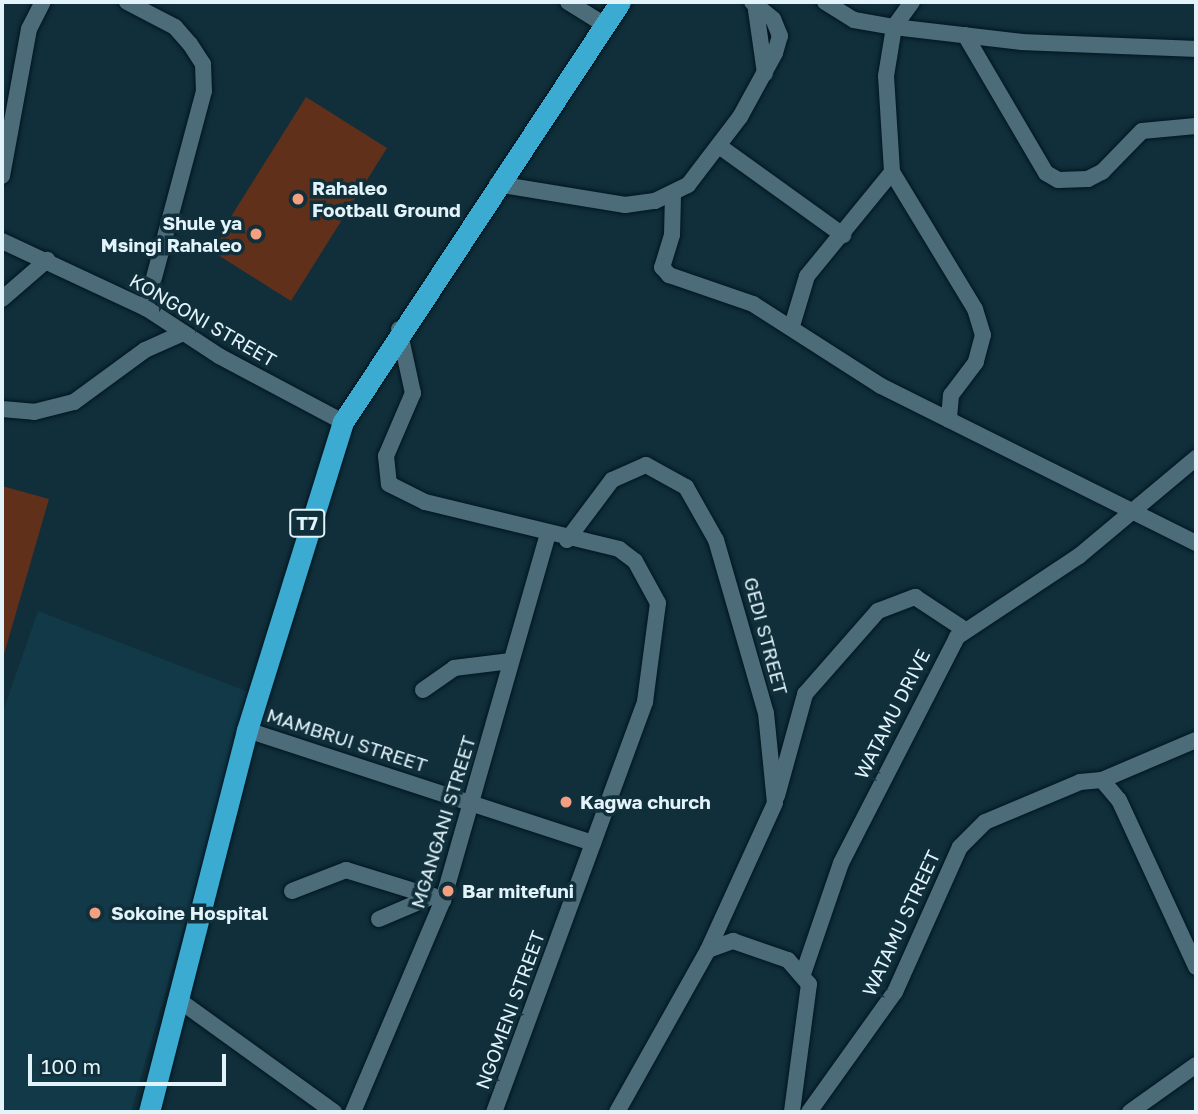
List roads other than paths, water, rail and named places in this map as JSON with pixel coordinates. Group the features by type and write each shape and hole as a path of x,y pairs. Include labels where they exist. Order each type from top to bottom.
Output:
{"highway":[{"name":"T7","path":"149,1112 180,1001 247,730 343,422 399,329 620,2"}],"street":[{"path":"2,176 29,29 43,2"},
{"path":"127,2 175,27 202,64 203,77 146,307"},
{"path":"568,2 605,25"},
{"path":"825,2 854,20 894,27 965,35 1196,49"},
{"path":"912,2 894,27 885,114 892,172 975,310 983,335 976,362 951,395 949,420"},
{"path":"497,184 625,205 673,195 719,146 766,75 754,3"},
{"path":"965,35 1046,173 1058,180 1088,180 1102,172 1142,131 1196,126"},
{"path":"719,146 843,235"},
{"path":"792,326 801,287 892,172"},
{"path":"673,195 664,271 715,287 792,326 831,357 1129,513 1196,543"},
{"name":"KONGONI STREET","path":"2,241 146,307 183,333 343,422"},
{"path":"2,299 47,260"},
{"name":"NGOMENI STREET","path":"399,329 412,393 386,456 389,484 409,497 629,555 658,603 645,702 494,1112"},
{"path":"2,409 34,412 74,402 145,350 183,333"},
{"name":"WATAMU DRIVE","path":"803,974 866,810 941,660 965,630 1079,556 1196,458"},
{"name":"GEDI STREET","path":"567,540 620,472 646,465 677,478 716,540 766,713 775,803"},
{"name":"MGANGANI STREET","path":"354,1112 438,898 472,803 548,535"},
{"path":"617,1112 708,950 775,803 796,718 818,675 888,603 904,596 925,599 965,630"},
{"path":"423,690 454,668 511,661"},
{"path":"766,713 796,718"},
{"name":"MAMBRUI STREET","path":"247,730 593,842"},
{"name":"WATAMU STREET","path":"809,1112 895,992 960,847 985,822 1080,782 1102,780 1196,740"},
{"path":"1102,780 1132,826 1196,967"},
{"path":"292,891 346,870 438,898"},
{"path":"379,919 438,898"},
{"path":"708,950 719,942 756,947 803,974 810,998 792,1112"},
{"path":"180,1001 334,1112"},
{"path":"1130,1112 1196,1065"}],"place":[{"name":"Rahaleo Football Ground","path":"298,199"},
{"name":"Shule ya Msingi Rahaleo","path":"256,234"},
{"name":"Kagwa church","path":"566,802"},
{"name":"Bar mitefuni","path":"448,891"},
{"name":"Sokoine Hospital","path":"95,913"}]}
